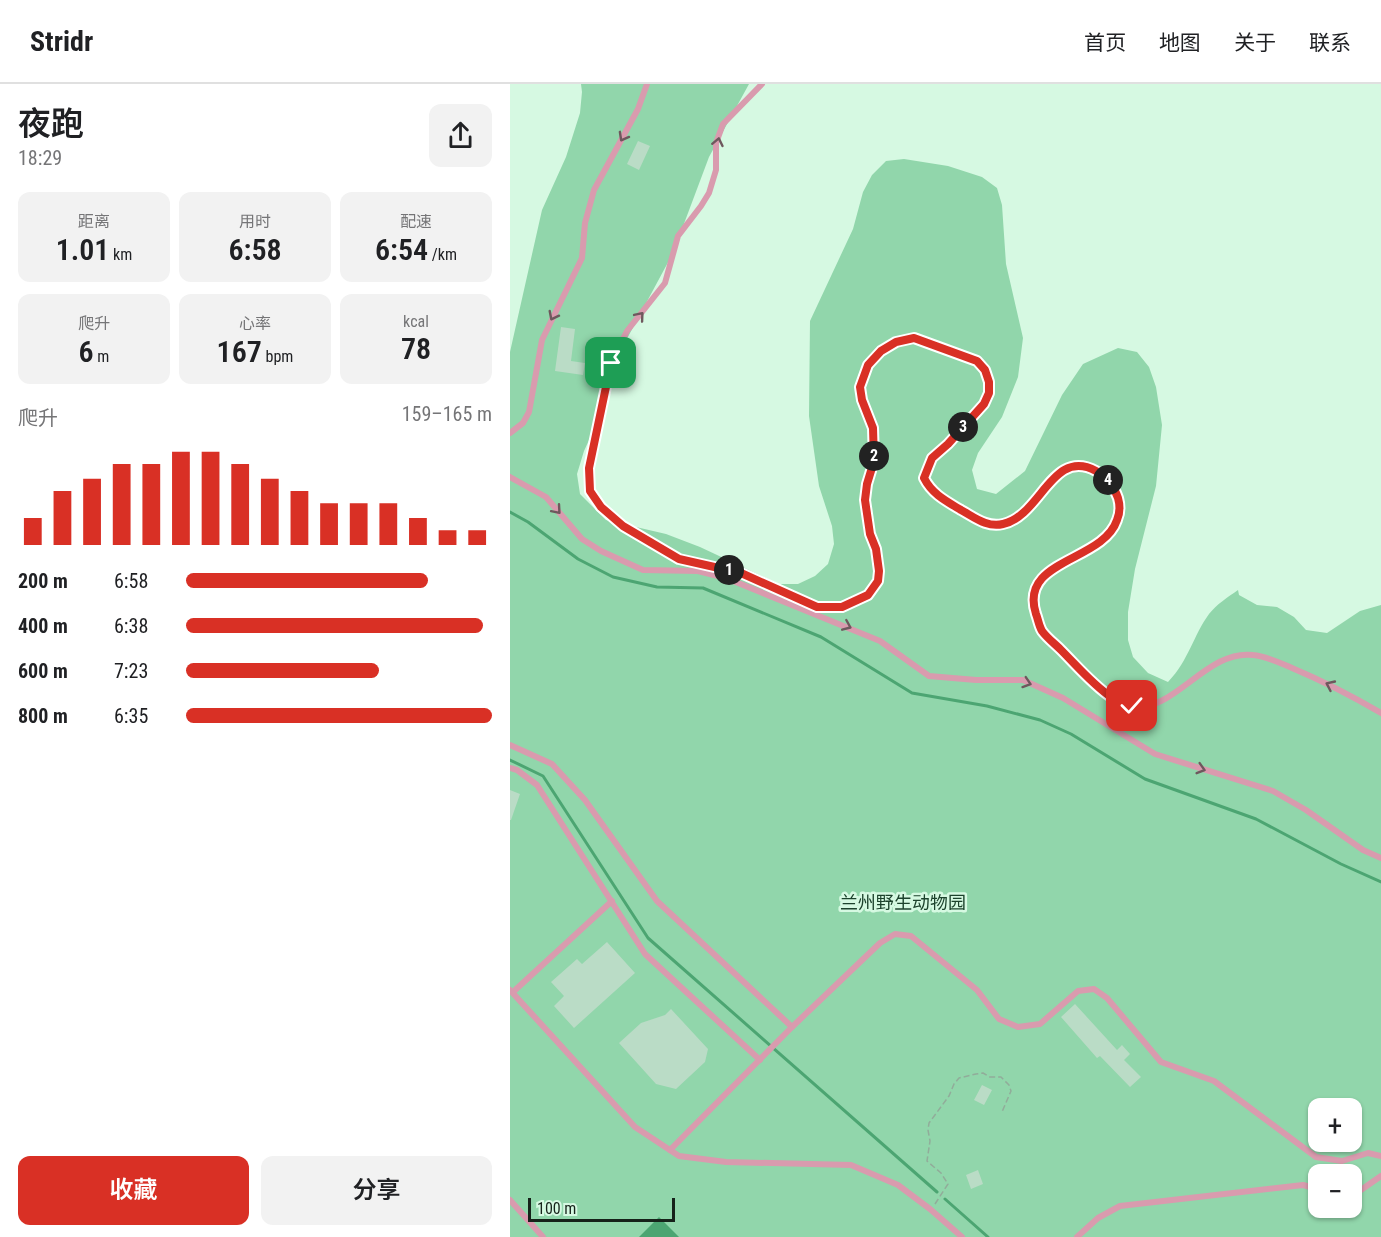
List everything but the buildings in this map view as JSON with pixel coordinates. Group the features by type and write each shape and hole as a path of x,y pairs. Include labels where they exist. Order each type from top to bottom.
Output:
{"lane":[{"path":"510,433 523,423 529,412 542,340 582,258 585,223 594,190 638,109 647,84"},
{"path":"762,84 723,124 716,143 716,170 709,193 678,236 665,283 627,331 611,363 589,468 590,491 601,507 623,526 679,559 741,573 817,607 842,607 868,595 878,581 879,571 865,500 874,461 873,428 862,400 860,387 868,365 881,351 896,342 914,338 977,361 985,370 989,382 989,393 984,404 948,444 932,458 924,478 929,489 986,523 999,525 1016,518 1028,509 1062,470 1076,464 1087,466 1103,475 1113,486 1119,501 1119,515 1114,530 1083,554 1058,564 1040,579 1032,603 1042,630 1112,697 1132,706 1147,705 1167,699 1220,660 1253,654 1334,686 1381,713"},
{"path":"510,477 546,497 582,539 643,570 698,571 726,578 880,640 929,676 976,680 1023,680 1063,698 1155,754 1273,791 1306,810 1363,850 1381,858"},
{"path":"510,745 552,764 585,800 657,901 792,1028"},
{"path":"510,768 537,785 645,954 760,1060"},
{"path":"612,901 512,991 635,1127 679,1156 726,1162 851,1165 898,1185 962,1237"},
{"path":"670,1150 880,943 895,934 911,936 976,990 999,1019 1018,1027 1040,1024 1078,991 1089,989 1099,991 1161,1062 1214,1081 1316,1157 1342,1161 1368,1153 1381,1156"},
{"path":"1362,1189 1381,1176"},
{"path":"1077,1237 1098,1218 1120,1206 1303,1185 1308,1186"},
{"path":"510,1200 543,1237"}],"path":[{"path":"930,1209 948,1184 941,1173 927,1161 930,1141 929,1123 949,1096 954,1083 959,1078 976,1074 1001,1077 1009,1085 1011,1091 1002,1112"}],"green space":[{"name":"兰州野生动物园","path":"581,84 749,84 709,157 673,253 622,348 610,394 584,451 577,474 580,494 606,520 666,534 700,547 779,584 798,584 815,576 828,564 834,544 832,526 819,486 809,416 810,321 853,229 863,192 872,175 886,161 904,159 948,166 982,177 997,188 1002,205 1006,264 1023,338 1018,377 1002,417 978,453 972,470 977,489 996,494 1025,471 1062,395 1083,364 1118,348 1137,352 1149,367 1156,387 1162,425 1156,486 1135,569 1128,612 1128,640 1133,657 1148,673 1168,682 1186,657 1209,614 1238,590 1239,595 1257,605 1277,607 1294,617 1306,630 1327,633 1360,611 1381,605 1381,1237 510,1237 510,352 542,210 566,157 580,113"}],"shaded area":[{"path":"659,1217 679,1237 639,1237"}],"waterway":[{"path":"510,512 528,522 578,559 613,577 657,587 703,588 821,637 912,693 987,706 1040,720 1071,734 1145,779 1256,819 1341,864 1381,882"},
{"path":"510,760 543,776 648,938 937,1192"},
{"path":"945,1199 988,1237"}],"route":[{"path":"611,363 589,468 590,491 601,507 623,526 679,559 741,573 817,607 842,607 868,595 878,581 876,549 870,534 865,500 874,461 873,428 862,400 860,387 868,365 888,346 914,338 977,361 985,370 989,382 987,398 948,444 932,458 924,478 929,489 943,499 986,523 999,525 1011,522 1028,509 1062,470 1076,464 1087,466 1103,475 1113,486 1119,501 1119,515 1114,530 1083,554 1058,564 1040,579 1032,603 1042,630 1074,663 1112,697 1132,706"}]}
